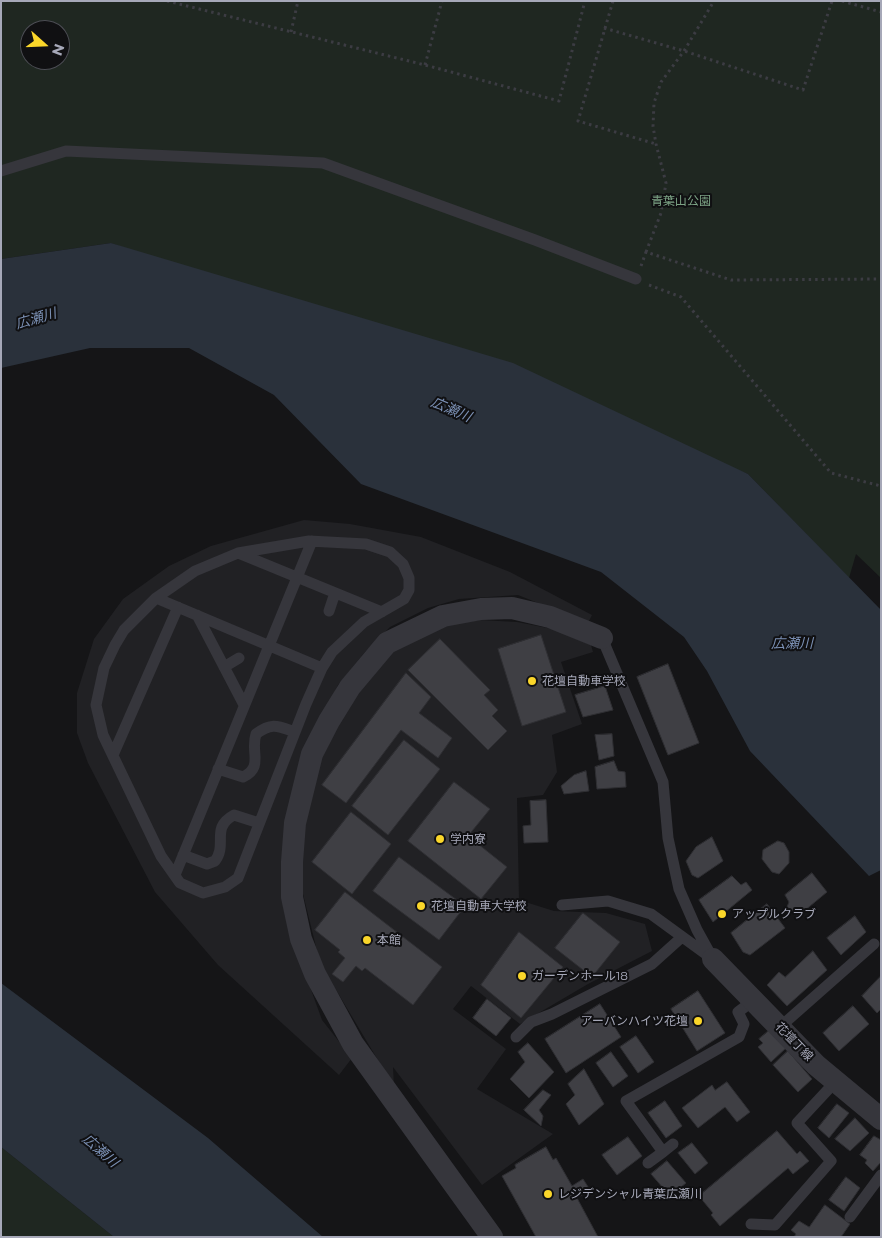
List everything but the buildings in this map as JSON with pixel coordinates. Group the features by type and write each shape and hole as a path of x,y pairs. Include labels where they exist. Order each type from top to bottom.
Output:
{"street":[{"path":"492,1237 353,1044 316,974 301,939 292,897 295,823 312,754 316,746 350,688 387,643 443,616 481,609 512,608 550,617 602,638"},
{"name":"花壇丁線","path":"713,959 816,1065 881,1119"}],"lane":[{"path":"1,171 66,151 323,163 636,279"},
{"path":"175,876 312,542"},
{"path":"312,542 366,544 390,552 403,564 410,578 409,590 404,599 364,622 332,652 322,668 295,732 238,878 214,892 203,893 180,883 161,856 103,735 96,705 104,668 124,630 156,598 195,571 238,553 312,542"},
{"path":"238,553 382,612"},
{"path":"329,610 335,593"},
{"path":"156,598 322,668"},
{"path":"113,755 178,607"},
{"path":"198,615 244,705"},
{"path":"602,638 663,782 668,838 679,889 697,930 713,959"},
{"path":"224,667 239,658"},
{"path":"218,769 243,777 250,774 255,764 253,748 256,734 265,727 275,726 295,732"},
{"path":"183,855 207,864 215,861 220,850 219,833 226,820 234,815 260,823"},
{"path":"562,906 608,901 651,914 713,959"},
{"path":"516,1037 531,1022 552,1014 652,964 682,937"},
{"path":"780,1026 874,944"},
{"path":"663,1152 626,1101 739,1037 744,1024 738,1012 754,1000"},
{"path":"751,1224 775,1225 831,1161 797,1123 836,1081"},
{"path":"648,1163 674,1144"},
{"path":"850,1217 881,1175"}],"path":[{"path":"167,1 425,65 558,102 584,1"},
{"path":"291,32 298,1"},
{"path":"425,65 442,1"},
{"path":"613,1 578,121 656,144"},
{"path":"714,1 684,51 662,82 654,103 653,126 666,183 661,213 636,279 681,298 831,472 881,486"},
{"path":"604,28 684,51 803,90 832,1"},
{"path":"842,1 881,12"},
{"path":"646,252 731,280 881,279"}],"shaded area":[{"path":"304,520 350,524 421,537 510,572 592,615 588,623 518,595 459,599 428,608 390,627 365,652 338,685 299,771 297,951 322,1020 352,1058 339,1075 218,965 155,892 88,763 77,733 77,693 94,639 123,599 169,566 211,546"},
{"name":"花壇自動車大学校","path":"480,620 517,622 553,629 591,645 593,652 561,662 582,724 552,735 557,772 543,795 517,798 519,900 554,911 606,913 645,924 652,951 588,984 520,1024 471,986 453,1009 506,1049 477,1089 553,1134 482,1185 393,1067 394,1087 320,963 303,894 300,832 317,757 352,697 393,649 441,626"}],"green space":[{"name":"青葉山公園","path":"1,1 881,1 881,578 856,554 849,578 748,474 111,243 1,259"},
{"path":"1,1147 114,1237 1,1237"}],"water":[{"name":"広瀬川","path":"111,243 513,363 748,474 881,610 881,870 869,876 750,751 707,671 684,637 601,572 361,484 274,395 189,348 90,348 1,368 1,259"},
{"name":"広瀬川","path":"1,983 208,1138 323,1237 114,1237 1,1147"}],"place":[{"name":"花壇自動車学校","path":"532,681"},
{"name":"学内寮","path":"440,839"},
{"name":"花壇自動車大学校","path":"421,906"},
{"name":"アップルクラブ","path":"722,914"},
{"name":"本館","path":"367,940"},
{"name":"ガーデンホール18","path":"522,976"},
{"name":"アーバンハイツ花壇","path":"698,1021"},
{"name":"レジデンシャル青葉広瀬川","path":"548,1194"}]}
